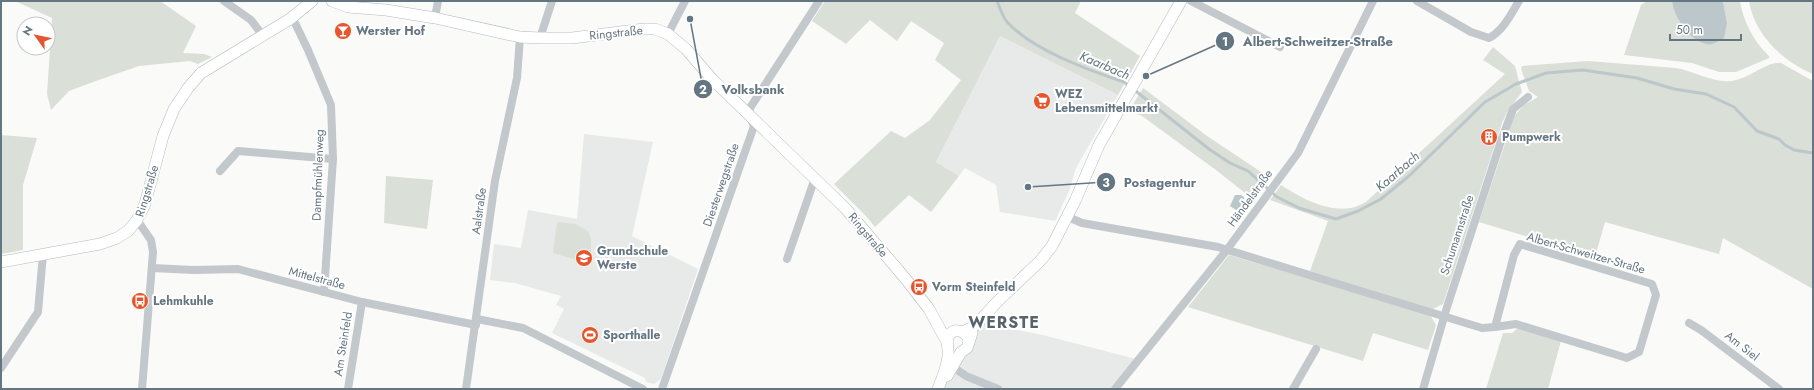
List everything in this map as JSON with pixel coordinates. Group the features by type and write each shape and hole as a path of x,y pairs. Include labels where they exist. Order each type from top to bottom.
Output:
{"street":[{"path":"224,1 251,20 263,36"},
{"name":"Ringstraße","path":"142,389 153,252 151,240 136,220 145,204 163,136 174,109 201,73 290,19 312,1"},
{"name":"Ringstraße","path":"332,1 348,8 386,10 435,18 520,36 540,38 572,38 644,29 655,30 668,34 686,49 712,79 846,209 929,310 948,344"},
{"path":"435,18 438,1"},
{"path":"540,38 552,1"},
{"path":"668,34 685,1"},
{"path":"749,115 750,108 819,1"},
{"path":"940,389 948,357 948,338 952,332 964,334 976,325 1046,254 1068,217 1094,155 1181,1"},
{"path":"1191,1 1280,47"},
{"name":"Händelstraße","path":"1115,389 1226,251 1298,152 1373,1"},
{"path":"1417,1 1471,32 1489,38 1496,35 1519,1"},
{"name":"Dampfmühlenweg","path":"290,19 295,24 308,50 330,105 333,159 324,292"},
{"name":"Aalstraße","path":"466,389 495,181 517,78 520,36"},
{"name":"Schumannstraße","path":"1423,389 1472,229 1511,114 1518,105 1528,97"},
{"name":"Diesterwegstraße","path":"662,389 754,126 749,115"},
{"path":"220,170 238,151 333,159"},
{"path":"787,259 815,178"},
{"name":"Albert-Schweitzer-Straße","path":"1068,217 1082,223 1218,247 1226,251 1482,328 1495,327 1516,324 1627,358 1639,352 1656,295 1652,284 1520,244 1514,255 1495,327"},
{"path":"1,262 106,242 117,238 128,231 136,220"},
{"path":"1,368 38,312 43,254"},
{"name":"Mittelstraße","path":"152,268 194,270 238,269 362,302 476,322 523,328 643,389"},
{"name":"Am Steinfeld","path":"348,389 362,302"},
{"name":"Ringstraße","path":"929,310 946,324 964,334"},
{"name":"Am Siel","path":"1689,323 1701,330 1779,389"},
{"path":"940,389 961,352 967,348 964,334"},
{"path":"948,344 954,351 961,352"},
{"path":"1293,389 1316,349"},
{"path":"953,366 966,376 998,389"}],"shaded area":[{"path":"15,1 160,1 196,26 183,53 204,54 212,57 198,64 190,61 139,66 69,91 51,110 47,94 50,56 56,56 56,16 48,16"},
{"path":"825,1 1081,1 1075,13 1140,56 1118,95 1000,36 936,162 959,176 931,212 909,195 875,227 834,184 891,131 905,138 930,120 961,80 935,60 944,43 911,21 897,41 870,20 846,44 812,21"},
{"path":"1647,1 1672,1 1673,6 1727,23 1723,1 1740,1 1741,9 1750,31 1769,58 1736,72 1719,72 1692,63 1624,55 1641,5"},
{"path":"1672,1 1723,1 1727,23 1724,38 1715,43 1708,44 1700,42 1694,38 1679,21"},
{"path":"1749,1 1813,1 1813,74 1791,62 1772,45 1757,25"},
{"path":"1000,36 1118,95 1076,168 1069,191 1055,221 1000,212 996,185 965,168 959,176 936,162"},
{"path":"1493,47 1515,66 1522,92 1507,112 1502,123 1443,304 1433,309 1310,271 1328,221 1270,200 1281,185 1314,203 1333,208 1351,208 1366,202 1505,74 1483,60"},
{"path":"1588,61 1676,68 1710,79 1724,81 1737,80 1770,65 1781,63 1813,81 1813,289 1723,238 1719,254 1605,222 1595,257 1479,222 1514,116 1524,105 1538,97 1529,91 1521,69 1522,66"},
{"path":"1143,88 1207,136 1270,178 1254,200 1142,116 1129,111"},
{"name":"Grundschule Werste","path":"584,134 653,142 632,236 698,269 661,379 654,384 646,382 645,378 552,333 564,309 556,305 561,296 515,283 490,280 494,244 521,248 528,210 577,219"},
{"path":"1,135 37,138 23,185 23,250 1,254"},
{"path":"386,176 433,180 427,229 384,223"},
{"path":"1235,195 1241,195 1244,197 1245,204 1243,209 1236,210 1230,206"},
{"path":"557,222 575,224 588,231 591,239 591,264 553,253"},
{"path":"1229,255 1430,315 1436,325 1428,350 1373,333 1363,361 1188,307"},
{"path":"982,319 1017,330 1043,335 1136,359 1110,389 942,389"},
{"path":"1520,326 1562,337 1548,389 1486,389 1503,333 1512,333"}],"waterway":[{"name":"Kaarbach","path":"997,1 1006,21 1032,42 1047,51 1094,72 1124,82 1129,86"},
{"name":"Kaarbach","path":"1133,89 1209,149 1230,163 1248,171 1277,197 1299,208 1336,219 1358,211 1381,199 1410,175 1485,102 1516,84 1546,73 1583,70 1637,78 1674,89 1706,94 1734,107 1757,131 1779,139 1785,145 1794,150 1813,153"}],"place":[{"name":"Volksbank","path":"690,19"},
{"name":"Werster Hof","path":"343,31"},
{"name":"Albert-Schweitzer-Straße","path":"1146,76"},
{"name":"WEZ Lebensmittelmarkt","path":"1042,101"},
{"name":"Pumpwerk","path":"1489,137"},
{"name":"Postagentur","path":"1028,187"},
{"name":"Grundschule Werste","path":"584,258"},
{"name":"Vorm Steinfeld","path":"919,287"},
{"name":"Lehmkuhle","path":"140,301"},
{"name":"Sporthalle","path":"590,335"}],"district":[{"name":"WERSTE","path":"1004,322"}]}
